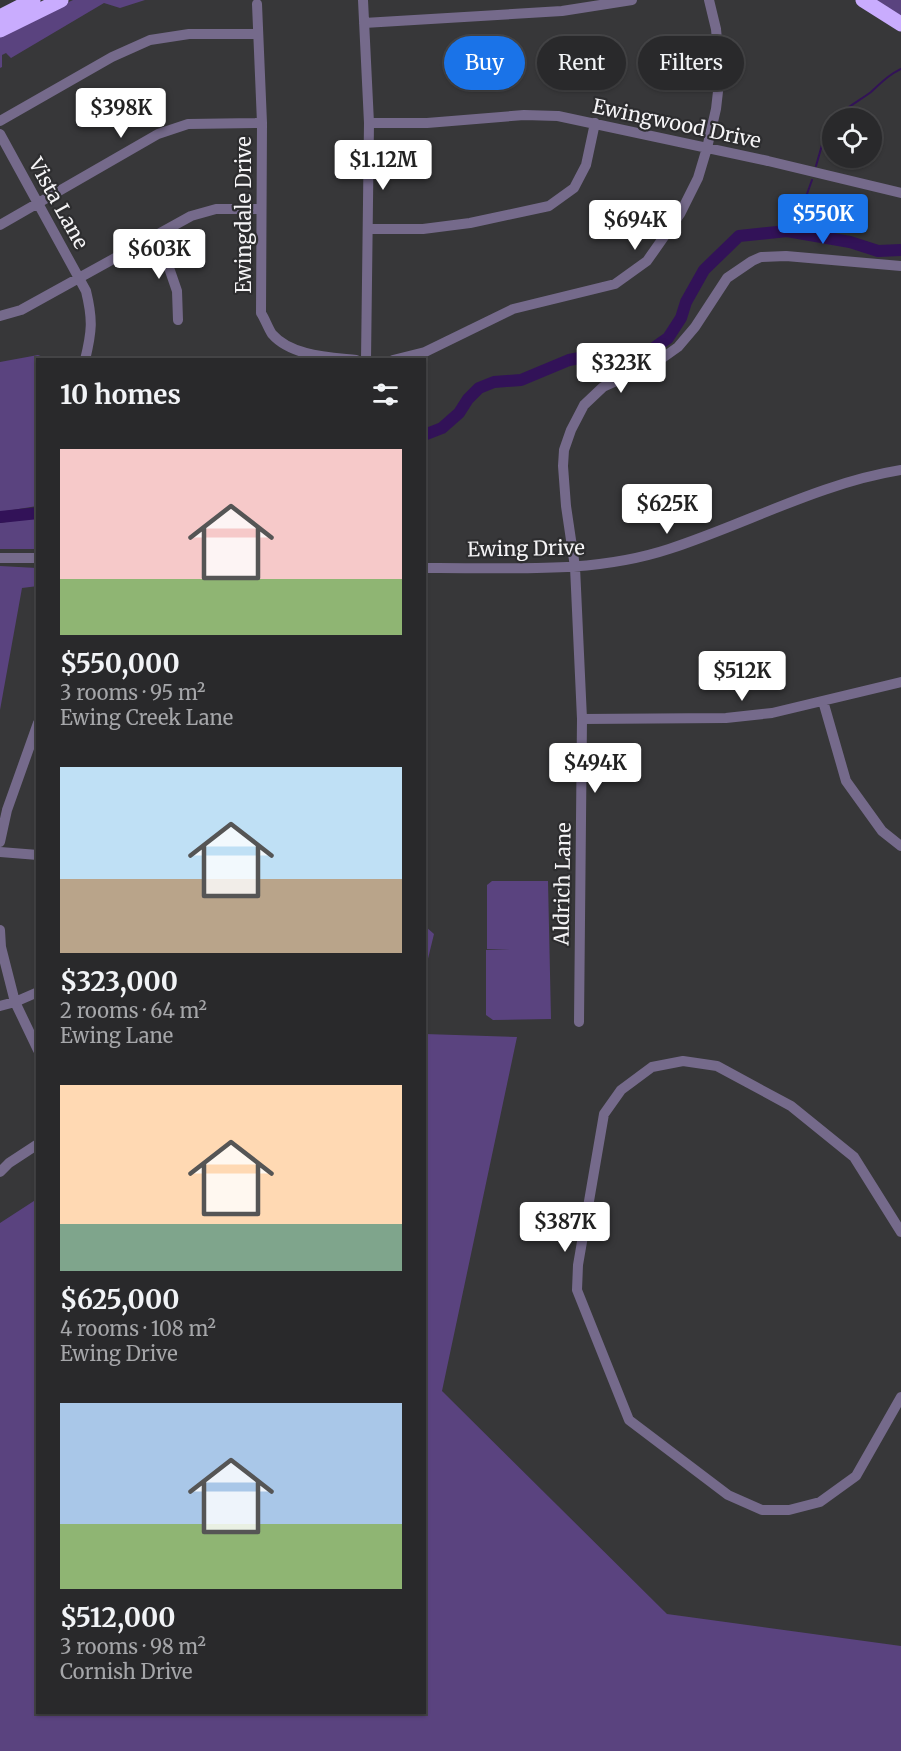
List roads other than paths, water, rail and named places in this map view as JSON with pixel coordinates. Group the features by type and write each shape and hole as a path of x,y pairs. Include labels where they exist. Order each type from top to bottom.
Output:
{"highway":[{"path":"0,17 33,0"},
{"path":"0,30 61,0"},
{"path":"862,0 901,24"}],"street":[{"path":"363,0 369,123 366,358"},
{"path":"364,23 562,11 632,0"},
{"path":"401,358 425,352 513,309 615,284 647,261 680,214 699,178 707,148 716,109 720,74 716,29 709,0"},
{"name":"Ewingdale Drive","path":"257,4 262,123 261,313 271,333 286,346 334,358"},
{"path":"0,121 112,57 150,40 189,34 258,34"},
{"name":"Ewingwood Drive","path":"369,123 427,123 524,115 558,116 901,193"},
{"path":"0,225 158,134 188,124 262,123"},
{"path":"368,229 423,229 470,223 549,206 574,188 586,165 595,123"},
{"name":"Vista Lane","path":"0,134 86,291 92,315 91,337 86,358"},
{"path":"0,316 21,310 191,216 216,209 260,209"},
{"path":"156,236 177,291 178,320"},
{"name":"Aldrich Lane","path":"579,1022 582,719 575,567 563,466 564,450 571,430 584,405 603,387 654,364 678,347 695,327 727,278 752,261 761,257 786,256 901,266"},
{"name":"Ewing Drive","path":"426,568 575,567 603,564 668,550 840,485 873,474 901,470"},
{"path":"0,558 36,558"},
{"path":"582,719 726,718 772,713 901,682"},
{"path":"823,701 846,781 882,831 901,846"},
{"path":"0,842 7,810 36,729"},
{"path":"0,852 36,855"},
{"path":"0,930 15,1002 36,1046"},
{"path":"0,1006 36,993"},
{"path":"901,1232 854,1157 791,1106 717,1066 673,1063 652,1067 645,1072 621,1090 604,1114 578,1265 577,1290 629,1420 728,1495 762,1510 789,1510 820,1502 856,1476 901,1397"},
{"path":"0,1172 9,1163 36,1145"}],"waterway":[{"path":"847,108 901,69"},
{"path":"816,166 822,145"},
{"path":"787,231 799,216 812,180"},
{"path":"426,434 442,428 459,413 479,388 494,382 521,380 569,360 590,356 630,357 651,350 668,338 681,318 686,302 704,270 739,236 787,231 850,242 878,251 901,250"},
{"path":"0,517 36,513"}]}
